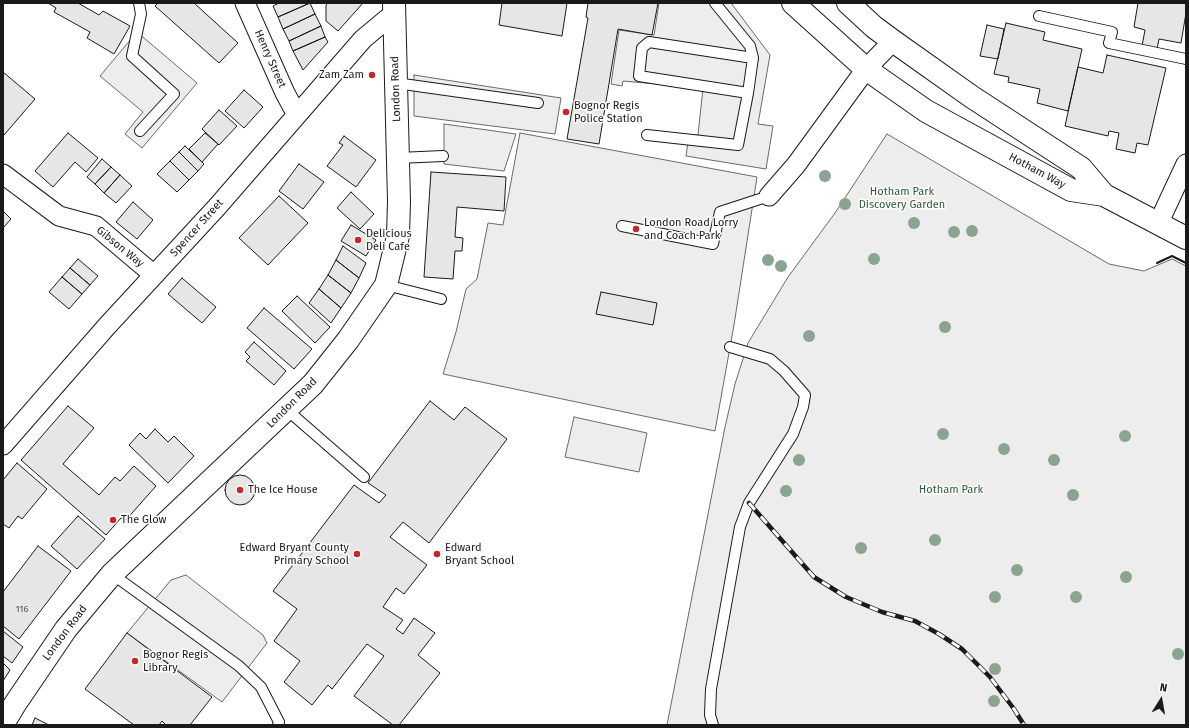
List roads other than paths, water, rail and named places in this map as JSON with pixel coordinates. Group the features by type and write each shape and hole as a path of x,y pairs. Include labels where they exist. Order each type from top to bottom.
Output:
{"street":[{"name":"Henry Street","path":"245,3 285,93 297,115"},
{"name":"Hotham Way","path":"793,3 866,69 926,111 1071,190 1104,195"},
{"path":"848,3 874,27 972,97 1081,168 1104,195 1186,238"},
{"name":"Spencer Street","path":"3,445 107,326 217,207 363,39 393,9"},
{"name":"London Road","path":"3,724 66,629 112,574 313,384 348,340 386,285 398,236 399,202 393,9"},
{"path":"769,196 796,165 866,69 893,41"},
{"path":"1158,224 1186,164"},
{"name":"Gibson Way","path":"3,174 59,216 96,226 154,275"}],"lane":[{"path":"139,3 141,14 132,56 174,94 140,131"},
{"path":"648,135 738,145 753,58 750,46 715,3"},
{"path":"1039,16 1112,32 1110,43 1186,60"},
{"path":"748,93 639,76 642,48 649,42 753,58"},
{"path":"396,83 538,103"},
{"path":"398,158 443,156"},
{"path":"622,226 713,244 720,212 769,196"},
{"path":"386,285 441,299"},
{"path":"712,725 710,715 711,689 740,527 749,503 793,434 803,407 805,395 784,371 770,359 730,347"},
{"path":"286,409 364,477"},
{"path":"112,574 239,666 261,687 279,722 278,725"}],"railway":[{"path":"749,503 814,577 846,597 882,612 915,621 962,649 990,677 1024,725"}],"place":[{"name":"Zam Zam","path":"372,75"},
{"name":"Bognor Regis Police Station","path":"566,112"},
{"name":"London Road Lorry and Coach Park","path":"636,229"},
{"name":"Delicious Deli Cafe","path":"358,240"},
{"name":"The Ice House","path":"240,490"},
{"name":"The Glow","path":"113,520"},
{"name":"Edward Bryant County Primary School","path":"357,554"},
{"name":"Edward Bryant School","path":"437,554"},
{"name":"Bognor Regis Library","path":"135,661"}],"park label":[{"name":"Hotham Park Discovery Garden","path":"902,198"},
{"name":"Hotham Park","path":"951,490"}]}
